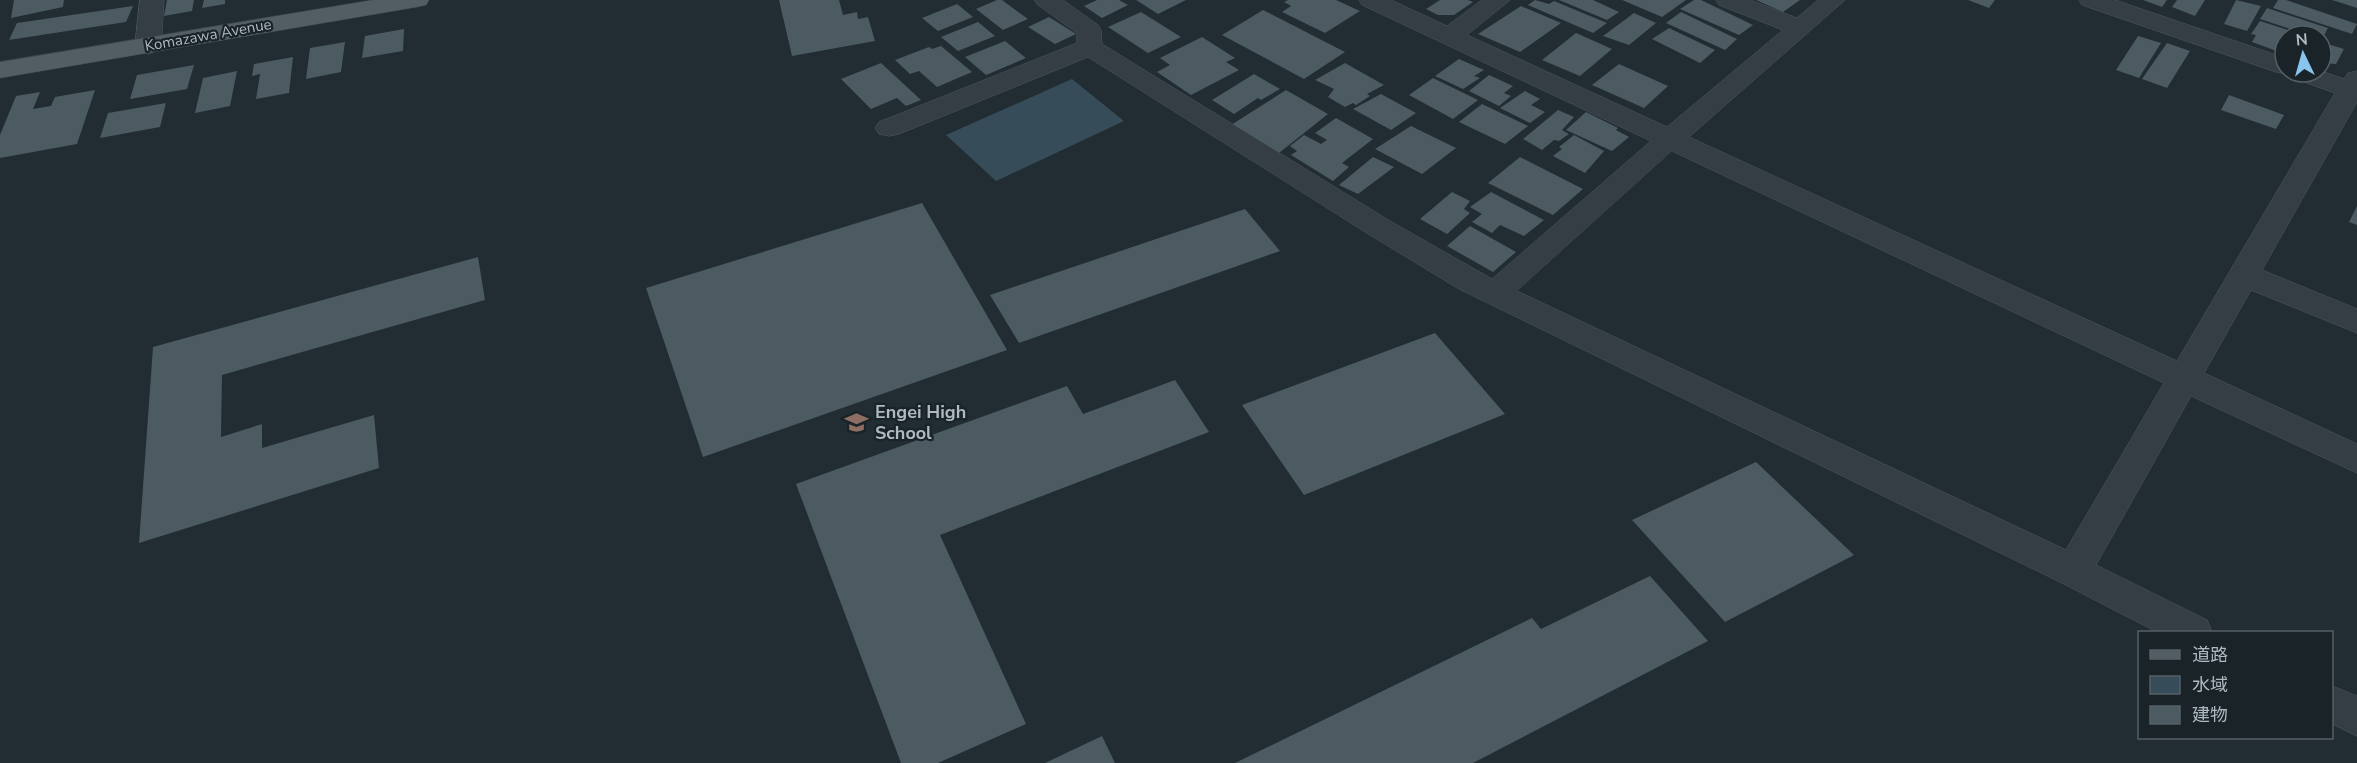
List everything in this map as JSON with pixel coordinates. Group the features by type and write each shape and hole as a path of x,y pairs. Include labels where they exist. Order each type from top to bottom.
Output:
{"main road":[{"name":"Komazawa Avenue","path":"0,70 417,0"}],"street":[{"path":"148,46 152,0"},
{"path":"1047,0 1089,30 1090,47"},
{"path":"1371,0 2357,459"},
{"path":"1449,36 1498,0"},
{"path":"1728,0 1799,27"},
{"path":"1495,293 1799,27 1833,0"},
{"path":"2091,0 2273,63"},
{"path":"890,128 1090,47"},
{"path":"1090,47 1380,228 1495,293 2073,571 2189,631"},
{"path":"2073,571 2243,274 2355,87 2333,81"},
{"path":"2243,274 2357,322"},
{"path":"2333,705 2357,717"}],"water":[{"path":"1072,79 1124,121 996,181 946,135"}],"building":[{"path":"14,0 64,0 63,7 11,18"},
{"path":"167,0 194,0 192,11 164,16"},
{"path":"204,0 225,0 225,4 202,8"},
{"path":"779,0 839,0 843,15 857,12 858,19 868,17 875,41 792,56"},
{"path":"1002,0 1028,19 1003,30 976,9"},
{"path":"1097,0 1119,0 1128,5 1102,18 1084,6"},
{"path":"1136,0 1186,0 1158,14"},
{"path":"1288,0 1336,0 1360,11 1325,33 1282,12 1291,6 1284,2"},
{"path":"1440,0 1473,2 1454,15 1438,15 1426,9"},
{"path":"1535,0 1549,4 1554,1 1607,23 1593,33 1528,5"},
{"path":"1559,0 1593,0 1619,12 1607,20"},
{"path":"1622,0 1686,0 1662,17"},
{"path":"1694,0 1701,0 1753,25 1739,35 1680,9"},
{"path":"1756,0 1800,0 1783,12"},
{"path":"1968,0 1995,0 1989,8"},
{"path":"2143,0 2167,0 2162,7"},
{"path":"2177,0 2205,0 2195,16 2172,7"},
{"path":"2236,0 2261,6 2247,31 2224,24"},
{"path":"2278,0 2286,0 2357,24 2352,34 2333,28 2333,24 2322,24 2273,8"},
{"path":"2332,0 2357,0 2357,8"},
{"path":"957,4 973,17 938,31 922,18"},
{"path":"133,6 126,22 9,40 17,23"},
{"path":"1521,6 1561,23 1520,52 1478,34"},
{"path":"2267,8 2316,24 2275,24 2260,19"},
{"path":"1263,10 1345,52 1304,79 1222,35"},
{"path":"1141,12 1181,37 1148,53 1108,27"},
{"path":"1681,12 1737,39 1725,50 1666,23"},
{"path":"1634,13 1656,23 1629,45 1603,36"},
{"path":"1049,17 1076,34 1055,44 1028,27"},
{"path":"2260,21 2273,25 2273,50 2252,42 2256,35 2251,34"},
{"path":"978,22 995,36 958,51 941,37"},
{"path":"1669,28 1715,50 1700,63 1652,39"},
{"path":"404,29 403,51 362,58 365,36"},
{"path":"1576,33 1612,49 1580,76 1542,60"},
{"path":"2138,36 2161,43 2139,78 2116,70"},
{"path":"1202,37 1235,58 1226,62 1239,70 1191,95 1157,72 1170,65 1160,58"},
{"path":"1005,41 1026,58 986,75 965,57"},
{"path":"345,42 341,72 306,79 310,48"},
{"path":"2167,43 2190,51 2167,88 2142,79"},
{"path":"941,46 972,72 937,87 919,71 910,74 895,60 929,47 932,49"},
{"path":"2333,46 2344,49 2336,64 2333,64"},
{"path":"293,57 289,93 256,99 260,74 252,76 254,64"},
{"path":"1459,59 1484,70 1474,76 1480,78 1463,89 1435,76"},
{"path":"881,63 921,100 906,106 897,98 871,109 841,79"},
{"path":"1345,63 1384,85 1367,94 1370,96 1356,105 1353,103 1345,107 1328,97 1334,89 1315,80"},
{"path":"1619,64 1668,86 1644,108 1592,85"},
{"path":"194,65 187,89 130,99 137,75"},
{"path":"237,71 230,106 195,113 203,78"},
{"path":"1254,74 1280,89 1261,100 1258,98 1234,114 1212,100"},
{"path":"1489,75 1513,86 1504,93 1511,96 1499,106 1469,91"},
{"path":"1433,78 1478,100 1453,119 1409,95"},
{"path":"95,90 77,144 0,158 0,135 16,96 40,92 33,109 51,106 55,97"},
{"path":"1286,90 1328,114 1279,153 1231,125"},
{"path":"1525,91 1540,99 1531,105 1545,112 1530,123 1500,108"},
{"path":"1381,94 1416,113 1391,130 1353,109"},
{"path":"2229,95 2284,115 2276,129 2221,110"},
{"path":"166,103 160,127 100,138 108,113"},
{"path":"1482,104 1528,126 1505,144 1459,122"},
{"path":"1558,110 1574,117 1562,130 1569,134 1559,141 1554,140 1542,150 1523,139"},
{"path":"1586,112 1618,128 1616,130 1629,137 1612,151 1566,130"},
{"path":"1336,118 1373,139 1342,163 1349,167 1333,181 1291,155 1297,151 1290,146 1304,135 1321,144 1327,140 1315,133"},
{"path":"1411,126 1456,148 1422,174 1375,149"},
{"path":"1574,135 1604,151 1585,173 1553,156 1562,149 1559,147"},
{"path":"1373,157 1394,167 1358,194 1339,185"},
{"path":"1520,157 1583,189 1553,215 1488,183"},
{"path":"1452,192 1470,201 1464,209 1470,213 1447,234 1420,219"},
{"path":"1491,192 1544,220 1524,236 1500,225 1492,233 1472,222 1482,214 1470,207"},
{"path":"922,203 1007,350 703,457 646,288"},
{"path":"2357,206 2357,225 2349,222"},
{"path":"1245,209 1280,251 1019,343 990,295"},
{"path":"1470,226 1516,252 1493,272 1447,246"},
{"path":"478,257 485,300 222,375 221,437 262,424 262,448 374,415 379,468 139,543 153,347"},
{"path":"1435,333 1505,414 1304,495 1242,405"},
{"path":"1175,380 1209,432 940,535 1026,724 938,763 901,763 796,484 1067,386 1083,414"},
{"path":"1756,462 1854,555 1725,622 1632,520"},
{"path":"1650,576 1708,641 1473,763 1235,763 1532,618 1541,629"},
{"path":"1102,736 1115,763 1045,763"}],"place":[{"name":"Engei High School","path":"857,422"}]}
